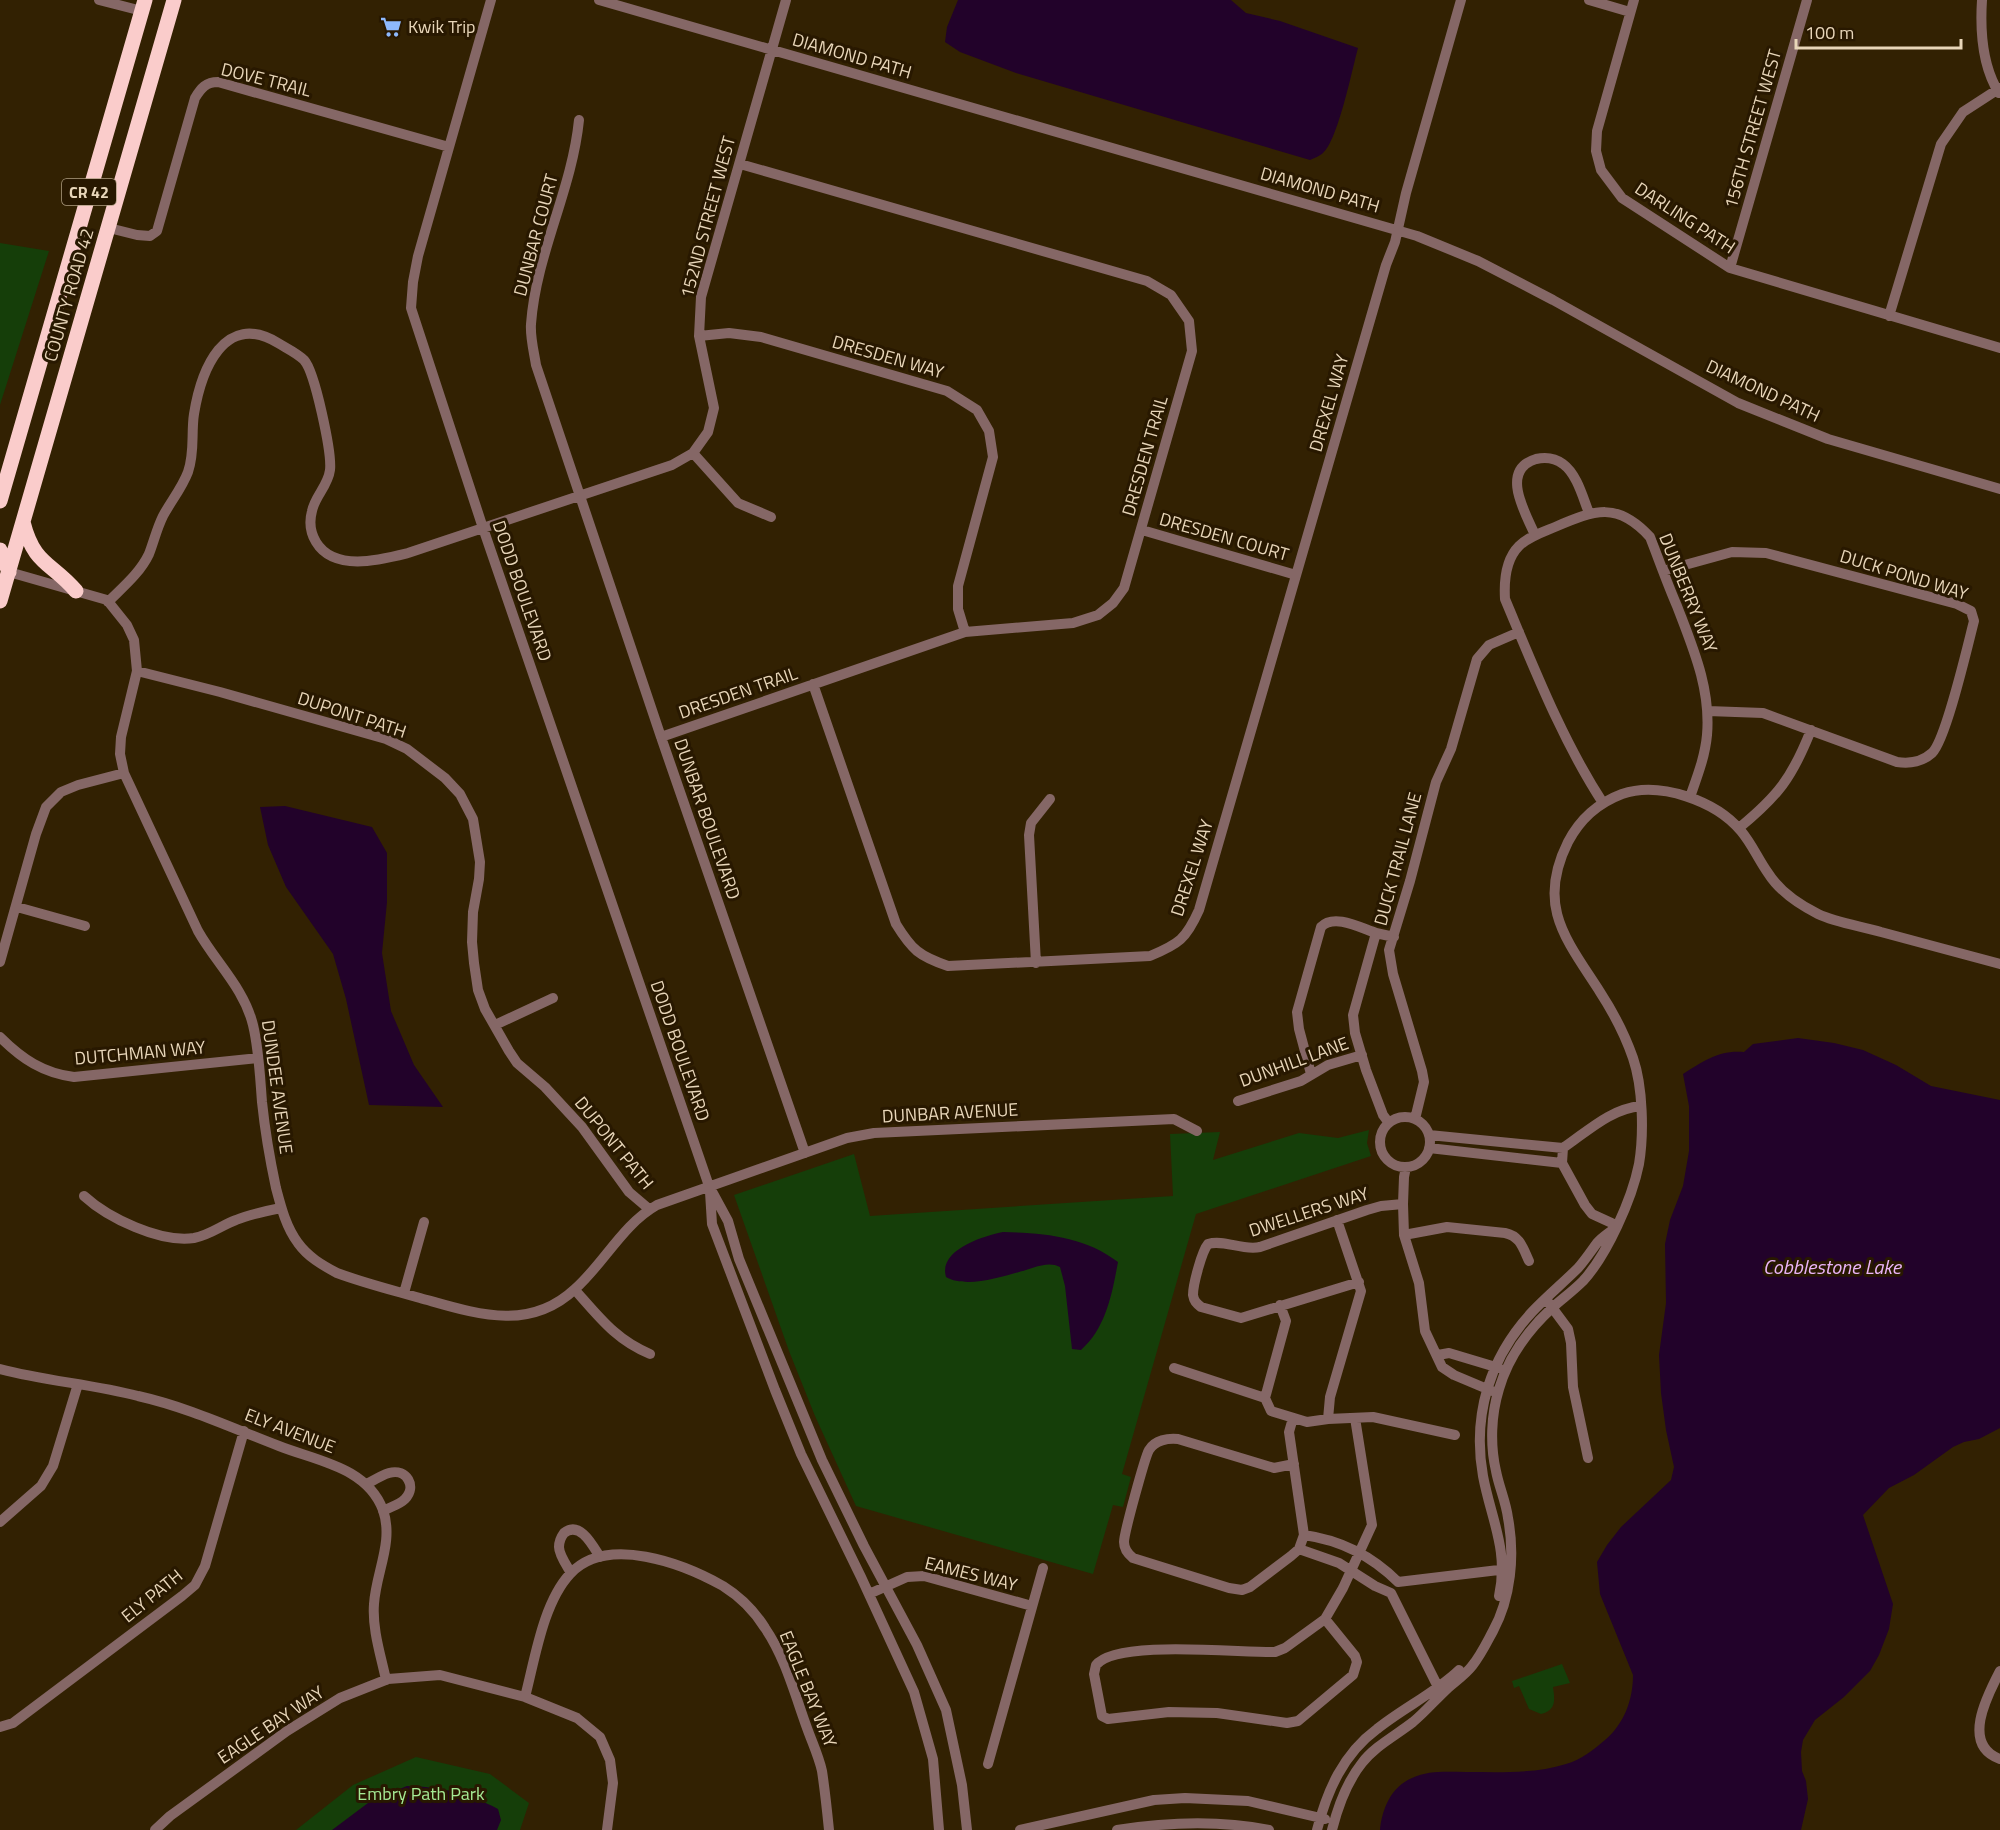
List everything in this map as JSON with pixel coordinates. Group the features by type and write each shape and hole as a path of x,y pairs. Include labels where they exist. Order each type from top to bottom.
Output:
{"highway":[{"name":"COUNTY ROAD 42","path":"0,601 174,0"},
{"name":"COUNTY ROAD 42","path":"0,501 143,6"},
{"path":"23,522 30,544 41,561 76,591"},
{"path":"0,550 9,572"}],"street":[{"path":"99,0 143,6"},
{"name":"DODD BOULEVARD","path":"491,0 418,256 411,308 483,528 709,1186"},
{"name":"DIAMOND PATH","path":"599,0 1397,229 1478,261 1738,403 1828,439 2000,489"},
{"name":"152ND STREET WEST","path":"108,602 139,570 150,552 163,516 188,472 192,456 194,416 198,396 214,354 229,339 242,334 252,333 267,337 298,356 309,367 322,417 330,463 326,484 313,508 310,528 319,547 337,559 347,561 389,558 672,465 693,453 708,432 714,408 699,336 701,297 786,0"},
{"name":"DREXEL WAY","path":"813,684 896,924 907,943 925,958 948,966 1036,963 1150,956 1174,946 1191,928 1199,910 1397,229 1461,0"},
{"path":"1589,0 1630,12"},
{"name":"DARLING PATH","path":"1634,0 1598,130 1596,151 1601,170 1622,198 1730,268 2000,348"},
{"name":"156TH STREET WEST","path":"1730,268 1807,0"},
{"path":"1889,316 1941,144 1963,112 1999,91 1985,58 1981,23 1982,0"},
{"name":"DOVE TRAIL","path":"109,228 150,236 157,231 195,98 200,89 212,82 449,147"},
{"name":"DUNBAR COURT","path":"579,120 576,150 535,290 531,326 536,365 579,496"},
{"name":"DRESDEN TRAIL","path":"661,737 965,632 1073,623 1098,615 1113,603 1124,588 1192,351 1189,321 1171,295 1146,281 740,164"},
{"name":"DRESDEN WAY","path":"699,336 729,333 761,337 948,391 976,410 989,431 993,457 958,586 958,609 965,632"},
{"path":"693,453 738,503 771,517"},
{"path":"1535,536 1516,494 1517,480 1529,462 1551,458 1563,464 1571,472 1589,513"},
{"name":"DUNBAR BOULEVARD","path":"579,496 805,1153"},
{"name":"DUNBERRY WAY","path":"1603,803 1576,758 1505,599 1504,586 1511,559 1519,546 1535,536 1589,513 1607,512 1624,515 1639,525 1650,537 1695,654 1704,682 1708,711 1707,737 1703,757 1690,797"},
{"name":"DRESDEN COURT","path":"1142,531 1296,575"},
{"name":"DUCK POND WAY","path":"1663,571 1732,552 1766,553 1957,604 1971,611 1974,621 1942,735 1932,753 1917,762 1908,764 1898,762 1763,713 1708,711"},
{"path":"9,572 108,602"},
{"name":"DUNDEE AVENUE","path":"108,602 127,625 134,640 137,671 121,737 120,754 124,773 198,931 234,982 245,1002 253,1025 270,1154 281,1208 297,1242 314,1259 337,1273 472,1313 513,1317 539,1311 575,1290 626,1229 649,1209 670,1199 709,1186"},
{"name":"DUCK TRAIL LANE","path":"1415,1119 1424,1082 1389,959 1389,950 1436,782 1451,749 1477,659 1489,645 1519,632"},
{"name":"DUPONT PATH","path":"137,671 220,692 386,740 407,749 445,778 460,794 473,819 480,862 473,912 472,942 478,990 509,1051 518,1063 559,1101 582,1127 629,1192 649,1209"},
{"path":"1739,828 1776,795 1790,777 1811,730"},
{"path":"0,962 36,834 46,807 61,792 124,773"},
{"path":"1317,1830 1335,1779 1342,1766 1361,1743 1375,1730 1439,1691 1472,1666 1492,1633 1501,1612 1509,1582 1482,1473 1480,1438 1492,1391 1549,1303 1599,1241 1616,1226 1631,1192 1639,1163 1641,1106 1634,1060 1614,1015 1570,948 1561,929 1555,906 1554,892 1557,874 1567,844 1587,815 1603,803 1639,790 1667,791 1690,797 1718,811 1739,828 1755,850 1769,876 1791,899 1822,916 2000,964"},
{"path":"1036,963 1029,835 1031,823 1050,799"},
{"path":"17,907 85,926"},
{"path":"1311,1074 1299,1029 1298,1012 1317,935 1326,921 1334,920 1394,937"},
{"path":"1377,933 1353,1015 1362,1055 1383,1115 1389,1124"},
{"path":"495,1025 553,998"},
{"name":"DUTCHMAN WAY","path":"0,1037 24,1059 45,1071 74,1077 258,1058"},
{"name":"DUNHILL LANE","path":"1238,1101 1301,1081 1328,1065 1362,1055"},
{"path":"1429,1135 1563,1148 1613,1113 1641,1106"},
{"path":"1401,1118 1415,1119 1426,1128 1429,1135 1429,1148 1423,1159 1412,1166 1406,1167 1392,1163 1383,1153 1381,1138 1389,1124 1401,1118"},
{"name":"DUNBAR AVENUE","path":"709,1186 847,1138 874,1133 1173,1119 1197,1131"},
{"path":"1429,1148 1562,1163"},
{"path":"1563,1148 1562,1163 1592,1214 1616,1226"},
{"path":"1406,1167 1403,1204 1404,1235 1422,1297 1425,1331 1442,1367 1454,1375 1492,1391"},
{"path":"709,1186 728,1221 739,1259 822,1460 917,1645 946,1710 962,1785 967,1830"},
{"path":"709,1186 712,1224 775,1390 801,1454 914,1692 933,1760 939,1830"},
{"path":"84,1196 100,1210 118,1221 181,1238 206,1235 236,1220 281,1208"},
{"name":"DWELLERS WAY","path":"1359,1282 1241,1318 1201,1306 1193,1297 1205,1248 1213,1242 1248,1249 1260,1247 1381,1206 1403,1204"},
{"path":"1328,1419 1330,1397 1361,1291 1337,1220"},
{"path":"404,1293 424,1222"},
{"path":"1404,1235 1447,1227 1505,1233 1513,1235 1520,1242 1529,1261"},
{"path":"575,1290 613,1333 624,1342 650,1354"},
{"path":"1505,1569 1508,1515 1496,1470 1492,1438 1494,1367 1513,1335 1532,1312 1549,1303"},
{"path":"1549,1303 1568,1329 1571,1343 1572,1387 1588,1458"},
{"path":"1280,1305 1286,1321 1265,1398 1271,1410 1307,1422 1373,1417 1391,1419 1455,1435"},
{"path":"1438,1355 1449,1353 1505,1371"},
{"path":"1174,1368 1265,1398"},
{"name":"ELY AVENUE","path":"0,1369 151,1399 326,1462 353,1474 367,1484 383,1511 387,1530 374,1606 386,1680"},
{"path":"0,1522 41,1486 53,1466 78,1384"},
{"path":"1293,1418 1289,1432 1294,1464 1304,1535 1299,1549 1265,1576 1242,1590 1228,1588 1133,1558 1127,1553 1124,1544 1149,1450 1159,1442 1167,1438 1178,1439 1274,1468 1294,1464"},
{"path":"1325,1619 1351,1649 1357,1662 1356,1668 1353,1675 1298,1721 1287,1723 1217,1713 1169,1713 1108,1719 1102,1716 1094,1674 1096,1665 1106,1657 1163,1648 1275,1652 1285,1648 1325,1619 1372,1525 1355,1418"},
{"name":"ELY PATH","path":"0,1727 13,1723 195,1585 206,1566 244,1431"},
{"path":"1482,1473 1496,1470"},
{"path":"367,1484 390,1472 408,1477 411,1484 410,1493 403,1501 383,1511"},
{"path":"571,1573 558,1549 560,1539 566,1532 574,1529 582,1533 589,1539 600,1557"},
{"path":"1304,1535 1339,1543 1375,1563 1398,1582 1505,1569"},
{"path":"1299,1549 1339,1563 1375,1586 1392,1593 1439,1691"},
{"name":"EAGLE BAY WAY","path":"525,1697 548,1615 557,1593 571,1573 584,1563 600,1557 633,1554 692,1571 725,1587 748,1606 766,1629 786,1671 822,1769 829,1830"},
{"name":"EAMES WAY","path":"988,1764 1043,1568"},
{"name":"EAMES WAY","path":"869,1594 907,1577 932,1577 1032,1606"},
{"path":"1392,1593 1398,1582"},
{"path":"2000,1671 1981,1717 1979,1728 1982,1744 1992,1756 2000,1759"},
{"name":"EAGLE BAY WAY","path":"155,1830 170,1816 286,1731 340,1698 386,1680 440,1675 525,1697 577,1718 600,1737 610,1760 613,1784 607,1830"},
{"path":"1020,1830 1154,1800 1185,1798 1248,1801 1320,1818 1333,1825 1352,1777 1370,1754 1413,1722 1439,1691"},
{"path":"1361,1743 1370,1754"},
{"path":"1117,1830 1188,1823 1249,1826 1269,1830"}],"green space":[{"path":"0,243 49,251 0,405"},
{"path":"1369,1130 1367,1143 1371,1156 1196,1214 1122,1474 1131,1477 1123,1507 1113,1505 1093,1574 856,1506 815,1416 789,1351 734,1195 854,1154 870,1216 1173,1196 1170,1134 1220,1132 1213,1160 1299,1133 1338,1138"},
{"path":"1562,1664 1570,1683 1553,1687 1554,1701 1552,1707 1546,1712 1541,1714 1529,1709 1519,1686 1514,1688 1512,1681"},
{"name":"Embry Path Park","path":"416,1757 490,1774 529,1803 520,1830 296,1830 353,1785"}],"water":[{"path":"958,0 1231,0 1246,13 1280,21 1358,48 1344,104 1329,146 1319,156 1310,160 1016,73 960,52 945,42 947,27"},
{"path":"285,806 372,827 387,853 387,902 382,953 391,1011 414,1065 443,1107 369,1105 346,999 333,954 286,887 268,845 260,807"},
{"name":"Cobblestone Lake","path":"1798,1038 1863,1050 1896,1065 1931,1086 2000,1100 2000,1428 1979,1439 1953,1447 1914,1475 1889,1488 1863,1515 1893,1604 1889,1629 1870,1671 1844,1697 1815,1720 1803,1740 1802,1771 1806,1781 1808,1799 1801,1830 1380,1830 1385,1807 1393,1793 1398,1787 1418,1775 1445,1772 1517,1772 1566,1764 1596,1747 1612,1734 1622,1719 1629,1702 1633,1675 1600,1594 1597,1562 1621,1527 1671,1480 1674,1467 1661,1393 1659,1355 1666,1303 1665,1244 1670,1220 1683,1186 1689,1151 1689,1106 1683,1074 1719,1055 1744,1052 1753,1044"},
{"path":"1003,1232 1033,1233 1077,1241 1105,1253 1118,1262 1107,1310 1090,1341 1081,1350 1072,1349 1065,1286 1060,1267 1050,1264 972,1282 962,1282 946,1277 945,1267 955,1252 974,1241"},
{"path":"407,1786 454,1792 487,1803 498,1809 501,1820 497,1830 332,1830 372,1800"}],"place":[{"name":"Kwik Trip","path":"391,27"}]}
